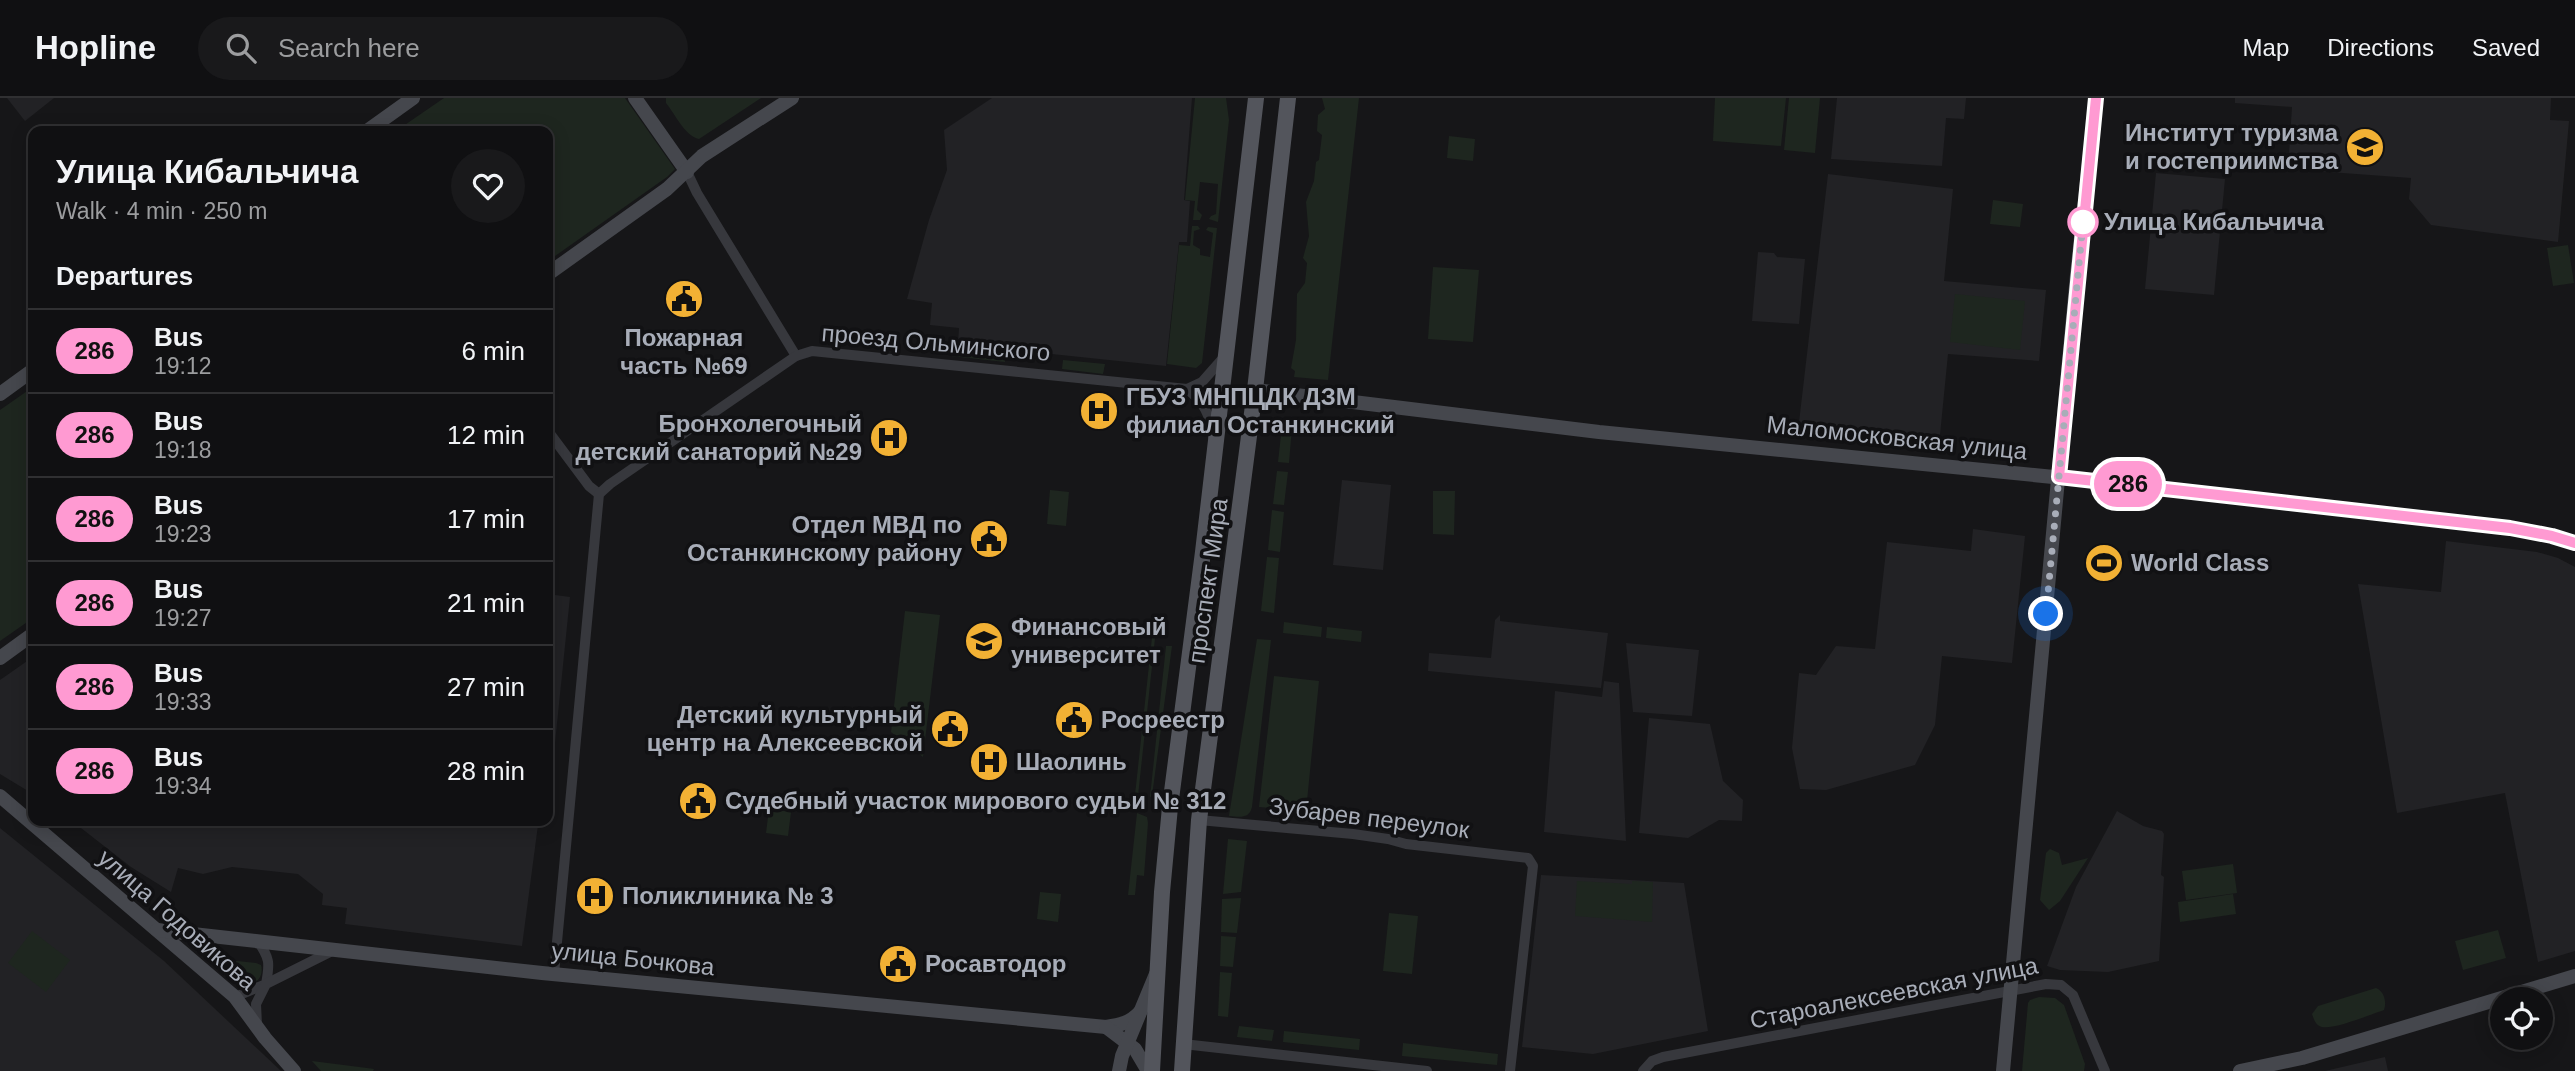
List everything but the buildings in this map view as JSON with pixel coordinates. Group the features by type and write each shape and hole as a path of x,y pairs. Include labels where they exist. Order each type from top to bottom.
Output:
{"main road":[{"name":"проспект Мира","path":"1150,1071 1170,807 1215,454 1256,98"},
{"name":"проспект Мира","path":"1182,1071 1199,820 1255,390 1287,98"}],"street":[{"path":"374,126 413,98"},
{"path":"635,98 687,172 704,205 796,356"},
{"path":"553,270 687,172 702,156 792,98"},
{"path":"2003,1071 2096,98"},
{"name":"проезд Ольминского","path":"598,494 805,352 818,351 1187,389"},
{"path":"1215,454 1208,410 1200,399 1187,389 1202,382 1227,352"},
{"path":"0,394 28,374"},
{"name":"Маломосковская улица","path":"1255,390 1599,432 2059,477 2510,528 2575,543"},
{"path":"553,438 598,494 554,974"},
{"path":"0,658 28,638"},
{"name":"улица Годовикова","path":"0,796 28,820"},
{"name":"Зубарев переулок","path":"1199,820 1353,834 1406,844 1523,857 1532,862 1510,1071"},
{"name":"улица Годовикова","path":"35,826 235,997 294,1071"},
{"name":"улица Бочкова","path":"157,930 554,974 1106,1027 1133,1020 1140,1012"},
{"path":"235,997 266,984 268,956 257,940"},
{"name":"улица Годовикова","path":"257,1025 256,1004 266,984 335,950"},
{"path":"1119,1071 1127,1043 1157,970"},
{"path":"2240,1071 2302,1058 2575,976"},
{"name":"Староалексеевская улица","path":"1643,1071 1652,1061 1663,1057 2046,984 2061,985 2070,991 2077,1002 2102,1069"},
{"path":"1106,1027 1142,1058 1150,1071"},
{"path":"1183,1044 1427,1071"}],"shaded area":[{"path":"7,98 54,98 25,121"},
{"path":"444,98 625,98 675,169 553,257 553,126 403,126"},
{"path":"666,98 761,98 699,139 685,129 666,103"},
{"path":"992,98 1192,98 1184,200 1190,201 1187,242 1179,242 1166,366 958,344 959,328 930,325 932,303 907,299 929,220 947,170 944,130"},
{"path":"1195,98 1226,98 1229,120 1218,222 1209,219 1216,214 1218,184 1200,182 1197,210 1202,215 1200,220 1193,220 1195,201 1185,200"},
{"path":"1322,98 1359,98 1328,380 1294,377 1295,371 1291,368 1296,340 1297,294 1305,283 1307,263 1303,258 1309,236 1306,202 1314,181 1316,162 1319,160 1322,135 1317,131 1318,115 1325,109"},
{"path":"1715,98 1786,98 1781,146 1713,141"},
{"path":"1789,98 1820,98 1815,153 1784,150"},
{"path":"1837,98 1966,98 1964,119 1946,118 1942,166 1831,159"},
{"path":"2235,98 2551,98 2550,120 2569,121 2558,242 2431,225 2409,199 2411,178 2288,169 2292,107 2235,103"},
{"path":"1449,136 1475,139 1473,161 1447,158"},
{"path":"2156,173 2225,179 2214,295 2145,289"},
{"path":"1828,174 1953,189 1944,281 2046,290 2039,361 1948,354 1939,445 1798,431"},
{"path":"1993,200 2023,204 2020,227 1990,224"},
{"path":"1192,226 1198,226 1200,229 1194,231 1193,245 1200,249 1200,255 1210,257 1213,233 1206,230 1208,227 1217,228 1202,363 1196,368 1167,364 1179,245 1190,246"},
{"path":"2568,245 2574,283 2553,286 2547,248"},
{"path":"1758,252 1774,253 1777,257 1805,259 1799,324 1752,321"},
{"path":"1433,267 1479,270 1473,342 1428,339"},
{"path":"1955,294 2025,301 2020,350 1950,342"},
{"path":"945,347 1006,353 1005,362 951,356"},
{"path":"1063,360 1105,364 1103,374 1062,369"},
{"path":"28,390 28,621 0,641 0,410"},
{"path":"1282,426 1292,427 1289,463 1278,462"},
{"path":"1277,471 1288,472 1284,505 1273,504"},
{"path":"1342,480 1391,485 1383,570 1333,565"},
{"path":"1050,490 1069,492 1066,526 1047,524"},
{"path":"1433,491 1455,491 1454,535 1433,534"},
{"path":"1272,510 1284,512 1280,552 1268,550"},
{"path":"1973,529 2025,536 2012,663 1942,656 1935,725 1915,765 1826,790 1800,789 1792,748 1799,673 1816,675 1836,646 1875,649 1887,542 1971,551"},
{"path":"2446,541 2537,552 2558,558 2575,567 2575,951 2538,962 2505,793 2397,813 2358,584 2441,592"},
{"path":"1267,557 1279,558 1274,613 1261,611"},
{"path":"553,595 570,597 553,762"},
{"path":"905,611 940,615 923,757 891,732"},
{"path":"1500,615 1500,621 1608,633 1601,688 1428,671 1429,653 1491,658 1495,620"},
{"path":"1284,622 1322,627 1321,637 1283,633"},
{"path":"1327,627 1362,631 1361,642 1326,638"},
{"path":"1153,628 1156,629 1138,796 1135,795"},
{"path":"1257,639 1271,640 1252,807 1246,815 1229,816"},
{"path":"1626,643 1699,650 1692,716 1633,712"},
{"path":"1166,646 1172,646 1150,797"},
{"path":"28,660 28,791 0,774 0,680"},
{"path":"1274,676 1319,681 1306,811 1259,807"},
{"path":"1604,681 1619,683 1626,841 1544,832 1555,691 1602,697"},
{"path":"1649,718 1710,724 1723,781 1743,800 1742,821 1719,820 1688,838 1639,833"},
{"path":"769,809 791,812 788,836 766,833"},
{"path":"2117,811 2164,834 2159,961 2108,972 2060,970 2047,966 2076,887"},
{"path":"1137,813 1147,817 1148,823 1144,876 1137,875 1135,895 1128,895"},
{"path":"78,826 538,826 522,946 345,924 347,908 322,905 323,894 298,874 232,867 203,874 178,868 171,892 131,867"},
{"path":"0,828 164,961 281,1071 0,1071"},
{"path":"1228,839 1247,841 1241,892 1223,894"},
{"path":"2050,849 2059,853 2062,865 2088,858 2060,901 2049,910 2040,900 2046,853"},
{"path":"2233,864 2237,893 2186,900 2182,871"},
{"path":"1541,875 1684,883 1708,1031 1593,1054 1522,1047"},
{"path":"1577,881 1632,884 1632,881 1653,882 1652,922 1575,916"},
{"path":"1040,892 1061,894 1058,922 1037,919"},
{"path":"2233,894 2236,914 2180,922 2178,902"},
{"path":"1241,898 1237,933 1221,932 1222,899"},
{"path":"1389,913 1418,916 1412,974 1383,971"},
{"path":"2498,930 2506,958 2463,970 2455,941"},
{"path":"32,931 70,960 46,992 8,963"},
{"path":"1221,936 1236,937 1233,967 1220,966"},
{"path":"218,959 256,963 261,965 261,975 252,984 242,984 214,964"},
{"path":"1220,972 1232,973 1228,1017 1218,1016"},
{"path":"2376,988 2384,997 2384,1010 2335,1026 2322,1027 2315,1022 2312,1014 2318,1006"},
{"path":"2039,997 2055,998 2064,1005 2085,1064 2084,1071 2022,1071 2028,1003"},
{"path":"1239,1026 1274,1030 1272,1041 1237,1037"},
{"path":"1284,1031 1360,1039 1359,1050 1283,1042"},
{"path":"1403,1043 1498,1054 1497,1065 1402,1056"},
{"path":"2385,1057 2388,1071 2325,1071"},
{"path":"312,1061 374,1069 321,1071"}],"bus line":[{"name":"286","path":"2096,98 2059,477 2510,528 2575,543"}],"place":[{"name":"Институт туризма и гостеприимства","path":"2365,147"},
{"name":"Улица Кибальчича","path":"2083,222"},
{"name":"Пожарная часть №69","path":"684,299"},
{"name":"ГБУЗ МНПЦДК ДЗМ филиал Останкинский","path":"1099,411"},
{"name":"Бронхолегочный детский санаторий №29","path":"889,438"},
{"name":"Отдел МВД по Останкинскому району","path":"989,539"},
{"name":"World Class","path":"2104,563"},
{"name":"Финансовый университет","path":"984,641"},
{"name":"Росреестр","path":"1074,720"},
{"name":"Детский культурный центр на Алексеевской","path":"950,729"},
{"name":"Шаолинь","path":"989,762"},
{"name":"Судебный участок мирового судьи № 312","path":"698,801"},
{"name":"Поликлиника № 3","path":"595,896"},
{"name":"Росавтодор","path":"898,964"}],"route":[{"path":"2046,614 2083,222"}]}
